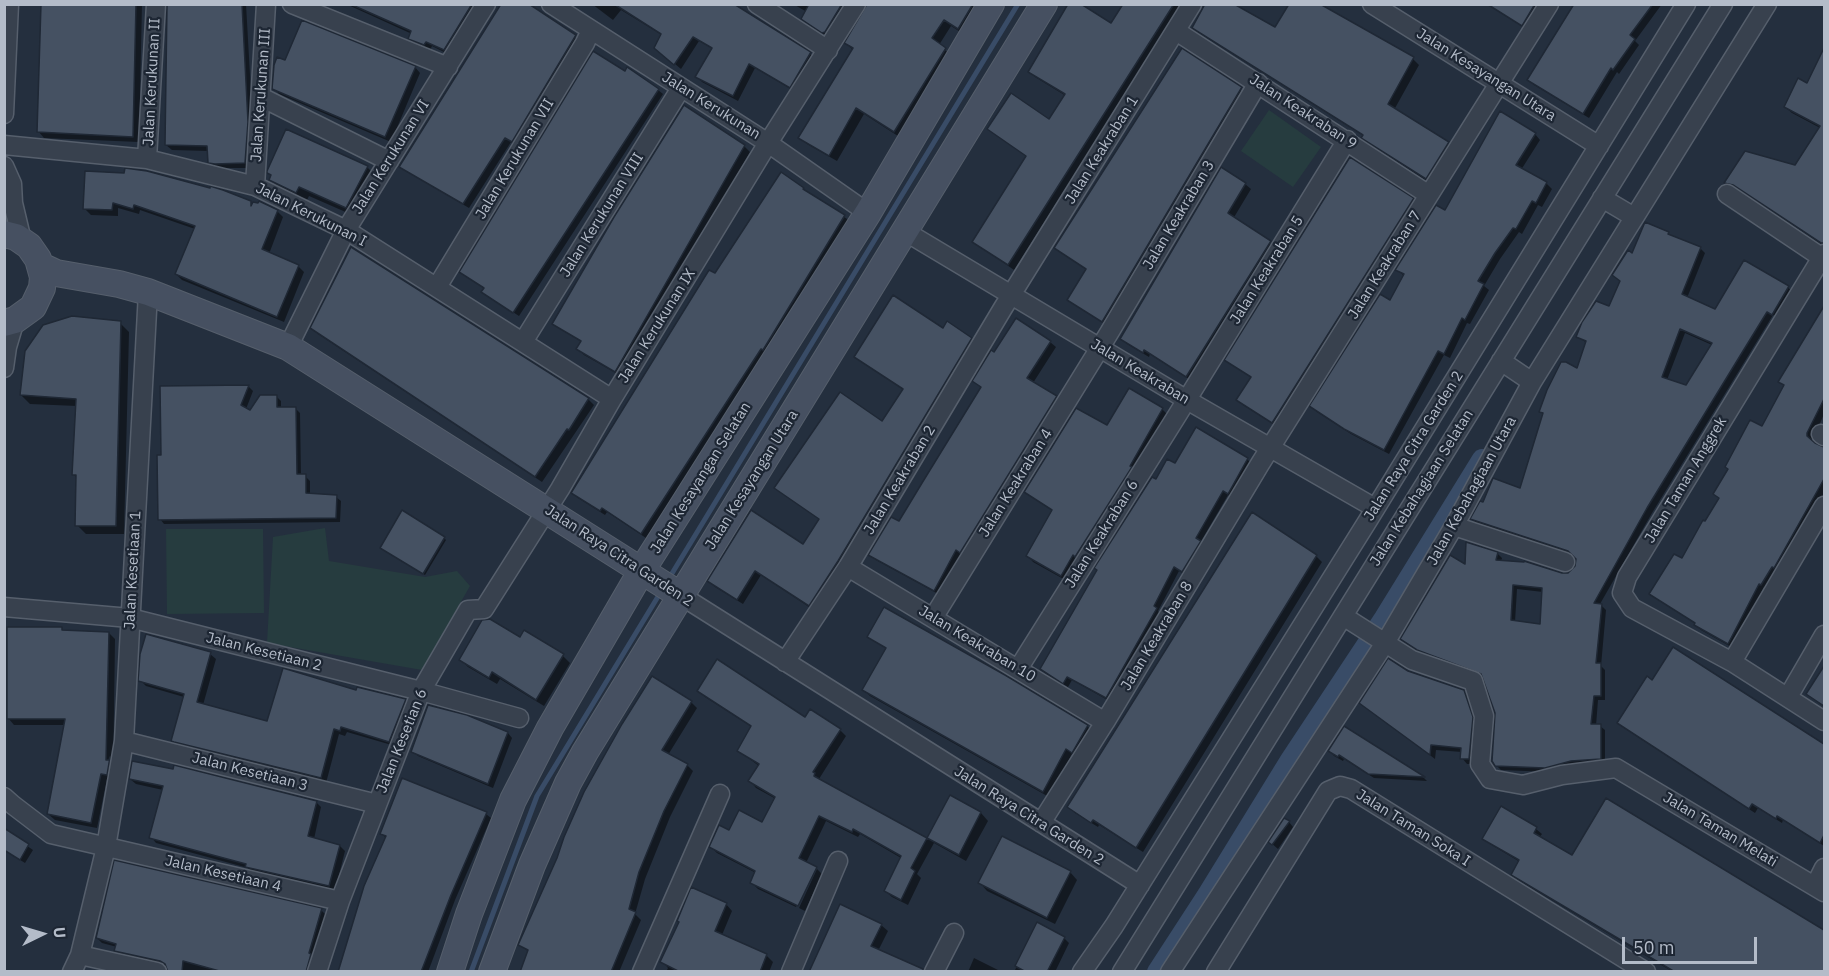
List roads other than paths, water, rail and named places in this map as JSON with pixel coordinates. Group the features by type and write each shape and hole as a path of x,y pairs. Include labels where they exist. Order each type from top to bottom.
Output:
{"street":[{"path":"4,114 9,4"},
{"name":"Jalan Kerukunan II","path":"147,159 156,4"},
{"name":"Jalan Kerukunan III","path":"255,186 266,4"},
{"path":"292,4 448,67"},
{"name":"Jalan Kerukunan VI","path":"288,346 346,230 486,4"},
{"name":"Jalan Kerukunan","path":"551,4 768,143 868,213"},
{"path":"757,4 828,50"},
{"name":"Jalan Kerukunan IX","path":"546,509 768,143 856,4"},
{"name":"Jalan Kesayangan Selatan","path":"450,972 487,865 531,764 550,728 643,571 868,213 991,4"},
{"name":"Jalan Kesayangan Utara","path":"492,972 532,865 568,783 595,735 677,594 906,232 1044,4"},
{"name":"Jalan Keakraban 1","path":"1011,296 1192,4"},
{"name":"Jalan Kesayangan Utara","path":"1372,4 1599,146"},
{"name":"Jalan Keakraban 7","path":"1271,447 1549,4"},
{"name":"Jalan Raya Citra Garden 2","path":"1082,972 1140,885 1686,4"},
{"name":"Jalan Kebahagiaan Selatan","path":"1122,972 1343,616 1504,363 1723,4"},
{"name":"Jalan Kebahagiaan Utara","path":"1170,972 1385,643 1454,526 1531,381 1767,4"},
{"name":"Jalan Kerukunan VII","path":"437,287 591,30"},
{"name":"Jalan Keakraban 9","path":"1176,31 1429,195"},
{"name":"Jalan Keakraban 3","path":"1099,348 1258,83"},
{"name":"Jalan Kerukunan VIII","path":"523,342 681,88"},
{"path":"261,97 389,161"},
{"name":"Jalan Keakraban 5","path":"1187,400 1347,141"},
{"name":"Jalan Kerukunan I","path":"4,145 147,159 255,186 346,230 612,399"},
{"path":"4,165 12,184 13,237 34,252 41,277 33,307 10,322 4,368"},
{"name":"Jalan Taman Anggrek","path":"1727,194 1824,256 1627,577 1622,593 1632,608 1732,662 1824,721"},
{"path":"1604,199 1633,216"},
{"name":"Jalan Keakraban","path":"906,232 1187,400 1375,508"},
{"name":"Jalan Raya Citra Garden 2","path":"41,277 56,273 119,284 148,292 288,346 784,662 1140,885"},
{"name":"Jalan Kesetiaan 1","path":"76,963 106,847 124,741 148,292"},
{"name":"Jalan Keakraban 2","path":"784,662 848,567 1011,296"},
{"name":"Jalan Keakraban 4","path":"933,618 1099,348"},
{"path":"1504,363 1531,381"},
{"name":"Jalan Keakraban 6","path":"1018,669 1187,400"},
{"name":"Jalan Keakraban 8","path":"1041,823 1105,722 1271,447"},
{"path":"1732,662 1824,506"},
{"name":"Jalan Kesetian 6","path":"317,972 340,901 421,691 468,610 484,609 546,509"},
{"path":"1454,526 1565,562"},
{"name":"Jalan Keakraban 10","path":"848,567 1105,722"},
{"name":"Jalan Kesetiaan 2","path":"4,607 130,618 519,718"},
{"path":"1343,616 1385,643"},
{"path":"1788,697 1824,635"},
{"name":"Jalan Taman Melati","path":"1385,643 1412,660 1473,681 1484,717 1480,764 1490,779 1523,785 1562,775 1616,768 1820,889"},
{"name":"Jalan Kesetiaan 3","path":"124,741 377,804"},
{"name":"Jalan Taman Soka I","path":"1216,972 1328,791 1340,786 1351,789 1646,972"},
{"path":"642,972 720,794"},
{"name":"Jalan Kesetiaan 4","path":"4,797 51,834 340,901"},
{"path":"791,972 838,861"},
{"path":"1820,889 1824,868"},
{"path":"934,972 954,933"},
{"path":"76,963 157,972"}],"waterway":[{"path":"668,580 1018,4"},
{"path":"1157,972 1290,760 1384,618 1482,459"},
{"path":"471,972 537,796 662,590"}]}
